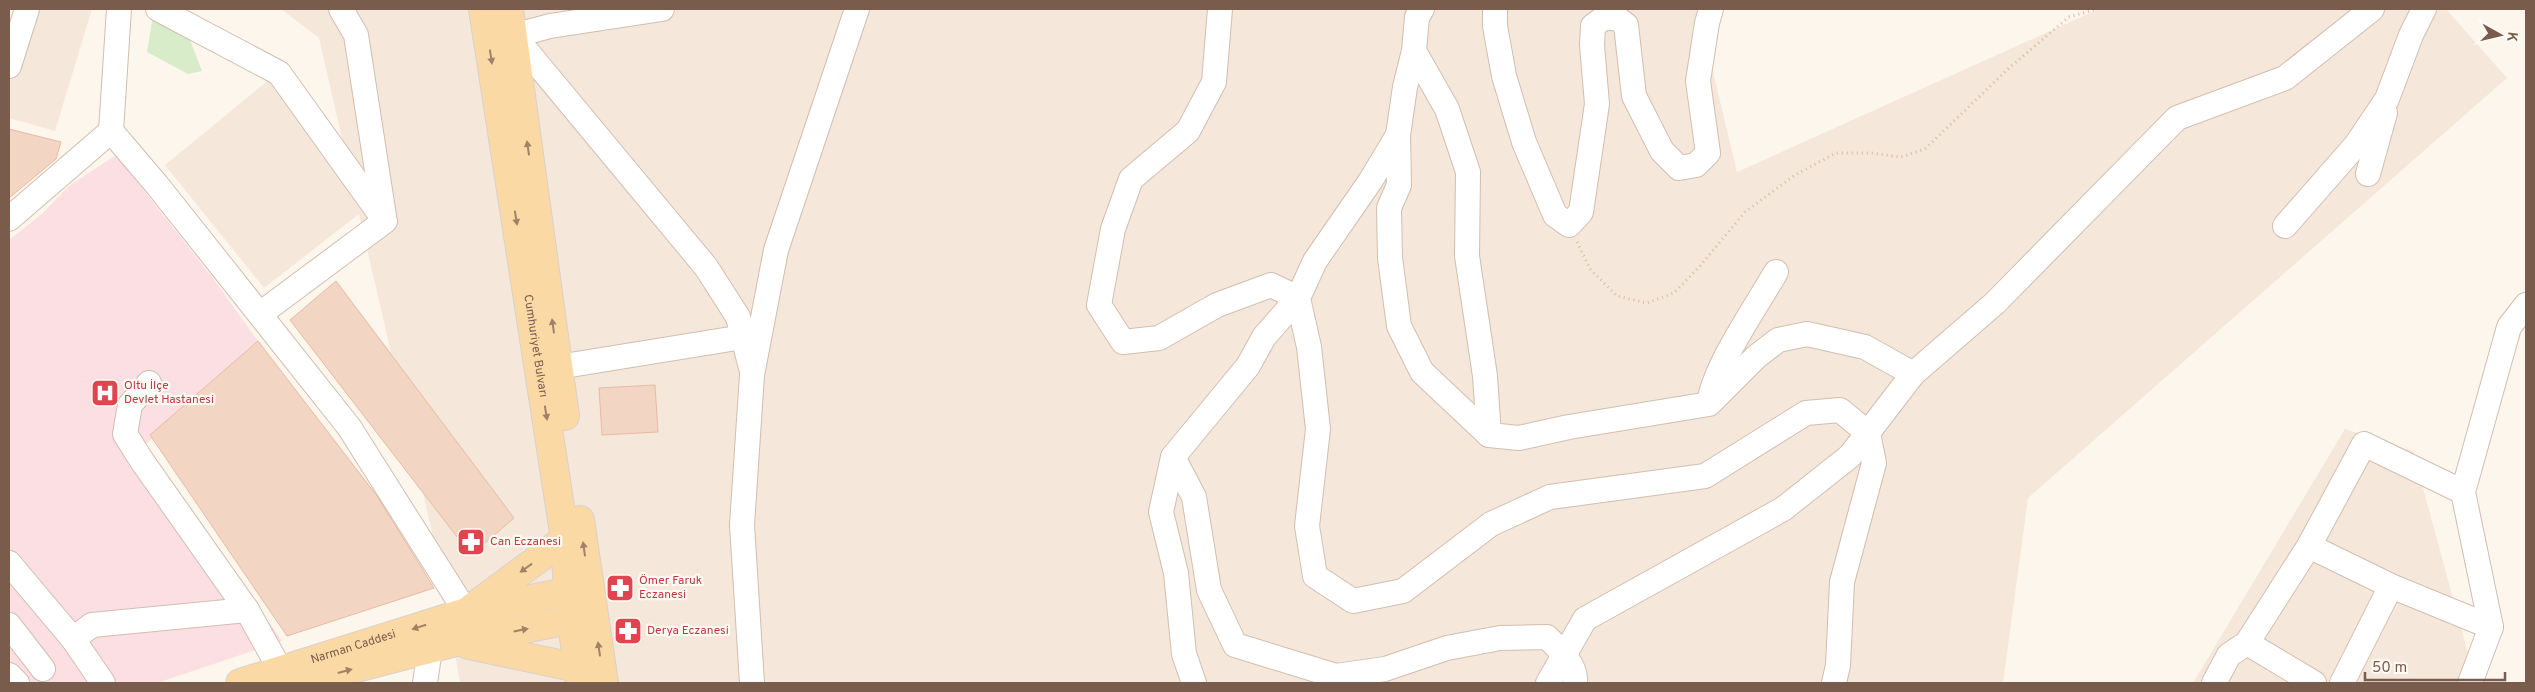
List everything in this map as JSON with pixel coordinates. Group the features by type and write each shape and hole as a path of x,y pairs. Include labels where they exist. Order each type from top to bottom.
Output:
{"main road":[{"name":"Cumhuriyet Bulvarı","path":"483,9 565,539 579,589"},
{"name":"Cumhuriyet Bulvarı","path":"510,9 558,367 579,589 583,617 604,683"},
{"name":"Narman Caddesi","path":"466,612 565,539"},
{"name":"Narman Caddesi","path":"289,677 466,612 579,589"},
{"name":"Cumhuriyet Bulvarı","path":"579,675 583,617"},
{"name":"Narman Caddesi","path":"240,683 289,677 583,617"},
{"name":"Narman Caddesi","path":"443,646 579,675"}],"street":[{"path":"9,66 27,9"},
{"path":"119,9 111,131 157,185 349,426 466,612"},
{"path":"158,9 279,73 385,221"},
{"path":"341,9 356,35 385,221"},
{"path":"494,9 513,36 706,267 738,317 752,334"},
{"path":"513,36 550,26 662,9"},
{"path":"752,683 742,525 752,375 752,334 776,250 857,9"},
{"path":"1220,9 1214,82 1188,130 1131,179 1114,229 1099,305 1123,342 1159,338 1217,305 1271,285 1298,298"},
{"path":"1422,9 1417,17 1414,51 1405,87 1398,136 1398,185 1389,208 1390,258 1398,326 1422,372 1489,435 1519,438 1569,427 1709,404 1756,358 1778,340 1807,334 1865,347 1913,374"},
{"path":"1495,9 1495,26 1504,76 1524,142 1561,220 1581,212 1597,104 1592,45 1593,26 1605,17 1618,19 1626,25 1634,96 1662,151 1679,168 1696,165 1708,153 1698,81 1711,9"},
{"path":"1548,683 1585,618 1783,509 1850,456 1913,374 1996,303 2176,118 2286,78 2372,9"},
{"path":"2368,174 2384,122 2387,98 2410,35 2424,9"},
{"path":"1414,51 1447,109 1468,172 1467,256 1485,376 1489,435"},
{"path":"2285,226 2356,145 2387,98"},
{"path":"9,219 111,131"},
{"path":"1194,683 1184,654 1176,573 1161,512 1173,457 1248,366 1264,337 1298,298 1316,261 1371,180 1398,136"},
{"path":"260,314 385,221"},
{"path":"1709,404 1713,385 1724,361 1776,272"},
{"path":"1298,298 1309,347 1318,429 1307,526 1315,576 1353,600 1403,591 1491,524 1550,497 1704,476 1806,413 1840,410 1868,434 1874,462 1842,582 1838,665 1834,683"},
{"path":"2470,683 2491,627 2463,492 2509,327 2526,304"},
{"path":"558,367 752,334"},
{"path":"148,384 130,405 125,434 247,610 289,677"},
{"path":"2214,683 2229,655 2247,642 2309,546 2364,444 2463,492"},
{"path":"1173,457 1194,497 1209,590 1235,645 1336,676 1385,669 1447,648 1500,638 1548,637 1564,654 1576,677 1575,683"},
{"path":"2309,546 2391,586 2491,627"},
{"path":"11,571 73,639 103,683"},
{"path":"2342,683 2391,586"},
{"path":"73,639 92,625 247,610"},
{"path":"9,626 43,669"},
{"path":"2247,642 2314,683"},
{"path":"425,683 443,646"},
{"path":"9,675 17,683"}],"path":[{"path":"1561,220 1590,268 1616,296 1647,304 1674,293 1700,266 1745,212 1795,175 1836,153 1870,153 1901,157 1925,149 2009,68 2069,17 2097,9"}],"shaded area":[{"path":"27,9 92,9 55,131 9,118 9,62"},
{"path":"281,9 1698,9 1737,172 2099,9 2446,9 2507,78 2028,498 2003,683 460,683 444,585 423,493 290,320 336,281 391,353 359,214 264,288 165,165 270,79 352,182 319,38"},
{"name":"Oltu İlçe Devlet Hastanesi","path":"116,155 212,277 258,341 146,444 282,641 157,683 28,683 9,664 9,240 43,213 69,186"},
{"path":"2345,429 2413,451 2476,683 2193,683"}],"green space":[{"path":"153,16 187,32 202,71 188,74 147,52"}],"building":[{"path":"9,129 61,142 56,159 9,198"},
{"path":"336,281 514,518 471,555 290,320"},
{"path":"258,341 377,496 434,588 287,636 150,435"},
{"path":"655,385 658,432 602,435 599,388"}],"place":[{"name":"Oltu İlçe Devlet Hastanesi","path":"105,393"},
{"name":"Can Eczanesi","path":"471,542"},
{"name":"Ömer Faruk Eczanesi","path":"620,588"},
{"name":"Derya Eczanesi","path":"628,631"}]}
